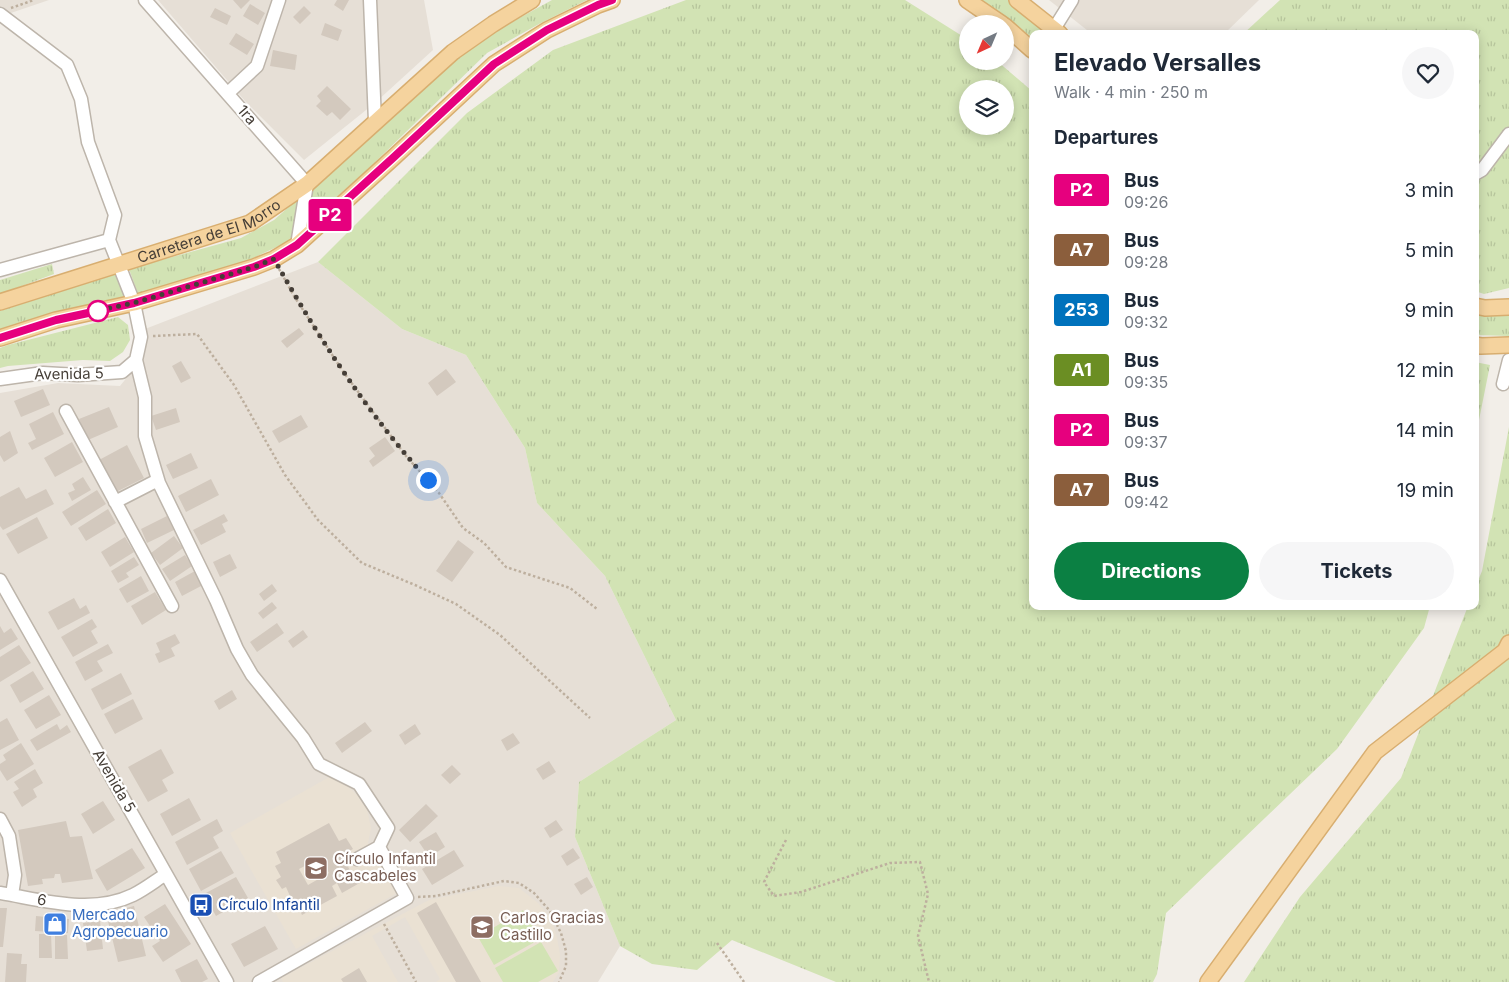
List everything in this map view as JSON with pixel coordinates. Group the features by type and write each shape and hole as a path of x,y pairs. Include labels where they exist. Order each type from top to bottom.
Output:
{"main road":[{"name":"Carretera de El Morro","path":"0,302 250,223 307,184 452,52 492,24 532,0"},
{"path":"0,338 56,320 134,303 254,267 274,259 297,245 494,64 547,30 612,0"},
{"path":"967,0 989,15"},
{"path":"1017,0 1054,30"},
{"path":"1014,34 1029,47"},
{"path":"1479,307 1509,307"},
{"path":"1479,346 1509,345"},
{"path":"1208,982 1375,752 1508,649"}],"street":[{"name":"1ra","path":"145,0 307,184"},
{"path":"228,93 257,66 278,0"},
{"path":"370,0 375,122"},
{"path":"1058,30 1072,0"},
{"path":"4,11 66,65 80,98 88,142 115,215 109,240 134,303 141,337 136,360 145,396 145,436 158,480 216,600 237,649 252,675 303,738 319,764 359,784 388,828 379,847 358,859"},
{"path":"1479,172 1509,134"},
{"path":"297,245 307,184"},
{"path":"0,270 109,240"},
{"name":"Avenida 5","path":"0,379 42,372 78,375 122,372 136,360"},
{"path":"1504,384 1509,360"},
{"path":"66,412 172,606"},
{"path":"115,502 158,480"},
{"name":"Avenida 5","path":"0,580 227,982"},
{"path":"0,819 9,836 15,874 6,894"},
{"path":"259,982 273,979 406,898 379,847"},
{"name":"6","path":"6,894 75,904 101,905 132,895 166,874"}],"path":[{"path":"4,11 34,0"},
{"path":"274,259 294,296 344,373 406,456 440,493 463,528 484,543 506,567 570,588 597,609"},
{"path":"141,337 197,334 234,385 285,475 318,520 362,563 456,604 500,635 590,718"},
{"path":"786,840 764,882 774,896 802,892 890,863 920,862 928,894 918,936 929,982"},
{"path":"406,898 436,896 504,881 519,883 534,893 550,911 561,933 566,952 566,966 559,982"},
{"path":"378,914 416,982"},
{"path":"718,943 744,982"}],"shaded area":[{"path":"0,0 49,0 2,16 0,14"},
{"path":"158,0 424,0 433,50 376,102 304,160 245,101"},
{"path":"1049,0 1259,0 1228,30 1087,30"},
{"path":"318,262 402,329 466,355 525,448 537,503 605,576 676,720 579,782 575,837 620,946 598,982 0,982 0,393 58,383 120,386 141,360 145,329"},
{"name":"Círculo Infantil Cascabeles","path":"331,776 343,782 357,795 367,810 371,828 368,843 397,893 296,949 230,833"},
{"name":"Carlos Gracias Castillo","path":"499,886 519,888 538,903 551,918 560,955 559,972 553,982 436,982 440,979 405,917 372,936 398,982 283,982 281,978 429,900"}],"green space":[{"path":"552,0 587,0 487,53 368,169 285,243 249,260 138,294 129,269 241,238 274,220 455,60 496,31"},
{"path":"686,0 905,0 959,34 959,70 1008,70 1029,88 1029,610 1429,610 1424,628 1337,749 1166,913 1157,974 1153,982 836,982 732,940 697,970 652,964 620,946 575,837 579,782 676,720 605,576 537,503 525,448 466,355 402,329 318,262 467,113 553,50"},
{"path":"980,0 1008,0 1045,30 1029,30 1029,36 1014,23 1014,15 1003,15"},
{"path":"1280,0 1509,0 1509,288 1484,294 1479,292 1479,30 1247,30"},
{"path":"52,264 54,274 0,294 0,280"},
{"path":"116,273 126,298 0,332 0,311"},
{"path":"1479,312 1509,314 1509,336 1479,335"},
{"path":"118,317 128,325 130,340 123,352 110,361 83,360 0,368 0,348"},
{"path":"1479,363 1490,365 1479,420"},
{"path":"1509,427 1509,982 1244,982 1300,897 1401,778 1466,610 1479,610 1479,578 1482,571"},
{"path":"523,910 540,939 494,965 478,937"},
{"path":"541,942 558,971 538,982 503,982 495,968"}],"building":[{"path":"233,0 250,0 241,9"},
{"path":"337,0 349,0 343,11 334,5"},
{"path":"250,4 265,13 258,25 243,16"},
{"path":"304,6 311,13 300,24 293,17"},
{"path":"215,8 231,16 227,25 210,17"},
{"path":"325,23 342,30 338,41 321,35"},
{"path":"236,33 254,44 247,55 229,44"},
{"path":"273,50 297,55 295,70 270,66"},
{"path":"327,86 351,109 340,120 332,112 327,116 316,106 321,101 317,96"},
{"path":"299,328 304,334 287,348 281,341"},
{"path":"181,361 191,378 181,383 172,366"},
{"path":"446,369 456,382 437,396 428,383"},
{"path":"43,389 50,405 21,417 14,401"},
{"path":"109,407 118,427 88,440 79,419"},
{"path":"176,408 180,422 156,430 151,416"},
{"path":"53,412 64,434 32,450 28,443 36,439 29,424"},
{"path":"301,415 308,427 279,443 272,431"},
{"path":"10,431 18,453 4,462 0,455 0,437"},
{"path":"385,437 395,451 373,467 369,461 375,456 369,448"},
{"path":"72,442 83,462 55,477 44,458"},
{"path":"127,445 144,478 116,492 99,460"},
{"path":"191,453 198,468 173,479 166,465"},
{"path":"83,477 91,490 72,501 68,493 75,490 72,484"},
{"path":"211,479 219,495 186,512 178,496"},
{"path":"19,487 26,499 46,489 54,504 3,530 0,526 0,497"},
{"path":"97,490 106,504 71,526 62,512"},
{"path":"108,509 116,523 86,541 78,528"},
{"path":"224,514 228,521 222,524 226,532 201,545 193,530"},
{"path":"167,516 174,530 147,543 141,529"},
{"path":"37,517 48,538 18,554 6,534"},
{"path":"174,536 183,548 160,565 151,553"},
{"path":"125,537 134,552 110,567 101,552"},
{"path":"458,540 474,552 452,582 436,571"},
{"path":"230,554 237,568 220,577 213,562"},
{"path":"185,555 192,566 170,581 162,569"},
{"path":"134,557 139,565 126,573 129,577 118,583 111,571"},
{"path":"195,571 203,585 182,596 175,582"},
{"path":"141,576 149,591 127,603 119,589"},
{"path":"272,584 277,591 264,601 259,594"},
{"path":"155,592 166,610 142,625 131,606"},
{"path":"74,598 80,609 86,605 90,613 58,630 48,612"},
{"path":"272,602 277,608 263,619 258,613"},
{"path":"92,619 97,627 91,631 98,643 73,657 61,637"},
{"path":"277,623 284,633 257,652 250,642"},
{"path":"0,626 4,633 11,628 18,639 0,650"},
{"path":"303,630 308,637 293,648 288,641"},
{"path":"175,634 180,643 171,648 175,656 159,663 155,654 160,652 156,643"},
{"path":"108,644 113,653 97,661 103,671 85,681 75,662"},
{"path":"19,645 31,663 0,682 0,657"},
{"path":"33,671 44,689 20,703 10,685"},
{"path":"121,673 132,694 102,710 91,689"},
{"path":"232,690 237,699 219,710 214,701"},
{"path":"49,695 61,715 36,729 24,710"},
{"path":"133,699 143,719 115,734 104,714"},
{"path":"7,718 19,740 0,750 0,722"},
{"path":"365,722 372,731 342,753 335,743"},
{"path":"57,724 60,730 67,725 71,732 37,751 30,740"},
{"path":"415,724 421,734 405,745 399,735"},
{"path":"513,733 520,743 507,751 501,740"},
{"path":"21,743 34,764 7,781 0,770 0,764 6,760 3,755"},
{"path":"161,749 174,773 162,780 168,791 148,802 128,767"},
{"path":"549,761 556,772 543,780 536,769"},
{"path":"452,765 461,774 450,784 441,775"},
{"path":"35,769 43,783 33,789 37,797 22,807 13,792 19,789 14,782"},
{"path":"189,798 201,820 172,836 160,814"},
{"path":"103,801 115,820 93,834 81,814"},
{"path":"426,804 438,816 410,842 399,830"},
{"path":"217,819 223,831 213,837 219,848 187,865 175,842"},
{"path":"556,820 563,830 550,838 544,828"},
{"path":"66,821 70,837 82,836 93,879 62,883 60,874 55,874 54,878 42,879 43,884 28,886 18,830"},
{"path":"329,823 339,841 346,838 353,849 346,853 351,863 347,865 352,874 360,870 365,880 342,893 337,883 332,886 337,896 302,915 298,906 292,909 286,898 290,896 286,887 282,889 276,880 281,877 275,866 281,863 276,852","holes":["320,858 329,873 308,885 299,869"]},
{"path":"436,832 445,847 429,857 419,842"},
{"path":"132,848 145,868 107,891 95,870"},
{"path":"573,848 580,858 567,866 561,856"},
{"path":"454,850 464,866 432,885 422,869"},
{"path":"221,851 234,873 201,891 189,869"},
{"path":"236,877 248,898 216,916 204,894"},
{"path":"587,877 593,887 581,895 574,884"},
{"path":"436,902 481,982 456,982 417,913"},
{"path":"165,904 191,944 163,962 152,946 160,941 144,917"},
{"path":"134,906 146,956 118,962 106,913"},
{"path":"0,908 7,908 3,947 0,947"},
{"path":"36,916 69,919 68,933 35,931"},
{"path":"100,921 103,949 87,951 83,923"},
{"path":"265,926 278,949 244,967 231,944"},
{"path":"39,934 51,934 52,958 39,958"},
{"path":"55,935 67,935 68,959 55,959"},
{"path":"7,953 22,954 21,964 27,964 26,982 5,982"},
{"path":"197,959 208,979 202,982 181,982 175,970"},
{"path":"359,968 367,982 343,982 341,979"}],"bus line":[{"name":"P2","path":"0,338 56,320 134,303 254,267 274,259 297,245 494,64 547,30 612,0"}],"place":[{"name":"Círculo Infantil Cascabeles","path":"316,868"},
{"name":"Círculo Infantil","path":"201,905"},
{"name":"Mercado Agropecuario","path":"55,924"},
{"name":"Carlos Gracias Castillo","path":"482,927"}],"route":[{"path":"98,311 95,311 134,303 254,267 274,259 294,296 344,373 406,456 428,480"}]}
